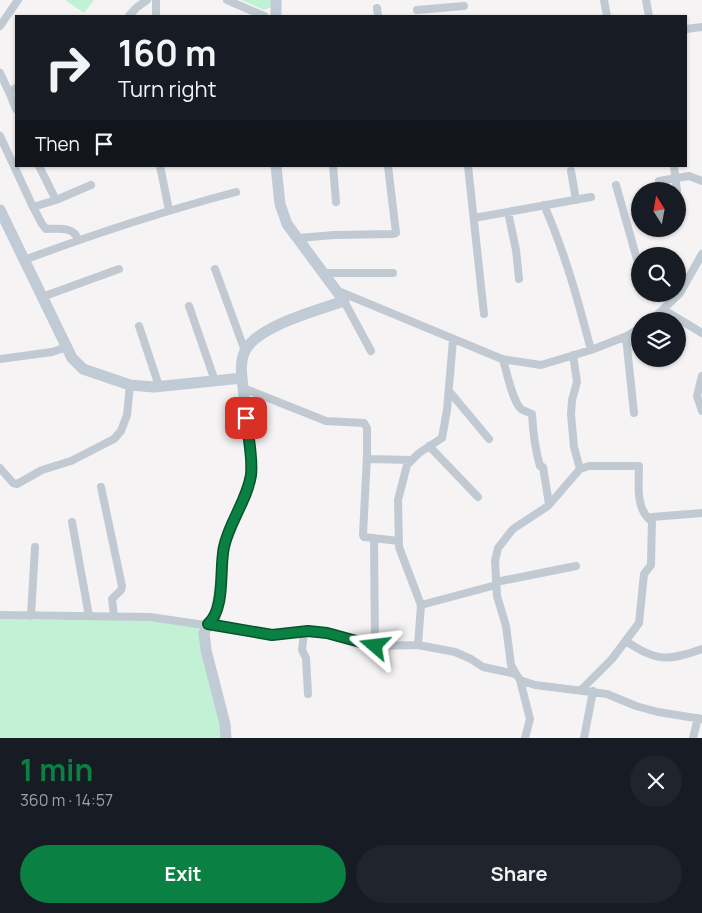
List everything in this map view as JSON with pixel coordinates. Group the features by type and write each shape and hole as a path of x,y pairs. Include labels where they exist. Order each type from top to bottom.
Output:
{"street":[{"path":"0,26 18,0"},
{"path":"130,15 146,0"},
{"path":"156,0 156,15"},
{"path":"227,0 262,15"},
{"path":"276,0 276,15"},
{"path":"604,0 607,15"},
{"path":"646,0 649,15"},
{"path":"417,10 430,13 464,6"},
{"path":"687,29 702,27"},
{"path":"0,73 13,90 15,103"},
{"path":"0,136 42,224 46,229 71,230 76,234 78,240"},
{"path":"40,167 56,200"},
{"path":"160,167 169,210"},
{"path":"276,167 280,204 288,224 341,296 370,351"},
{"path":"333,167 336,202"},
{"path":"299,238 396,233 388,167"},
{"path":"468,167 484,314"},
{"path":"674,167 676,182"},
{"path":"571,171 576,200"},
{"path":"659,181 688,176 702,181"},
{"path":"34,207 91,185"},
{"path":"616,185 634,247"},
{"path":"24,260 169,210 236,192"},
{"path":"474,218 591,197"},
{"path":"544,206 558,237 573,282 591,350"},
{"path":"0,210 72,358 83,369 130,385 159,386 215,381 242,383 326,420 364,424 366,428 367,459 363,535 364,537 399,541"},
{"path":"508,212 516,250 519,279"},
{"path":"686,281 702,254"},
{"path":"42,297 119,269"},
{"path":"215,269 245,351"},
{"path":"325,274 393,273"},
{"path":"226,738 225,724 206,650 204,633 208,624 215,618 222,582 223,548 251,476 241,368 245,351 254,340 269,329 341,296 503,360 541,365 591,350 631,334"},
{"path":"662,312 671,302"},
{"path":"189,306 215,381"},
{"path":"664,310 702,333"},
{"path":"139,326 159,386"},
{"path":"626,337 634,413"},
{"path":"418,645 421,605 399,547 398,500 407,465 419,452 442,438 449,391 453,340"},
{"path":"0,359 52,352 67,347"},
{"path":"573,356 577,382 572,400 571,414 574,447 580,469"},
{"path":"503,360 511,388 519,406 522,410 532,414 533,435 540,466 543,467 549,504"},
{"path":"702,377 698,396 702,411"},
{"path":"0,468 13,483 17,484 42,470 71,461 114,439 121,432 127,415 130,385"},
{"path":"449,391 489,439"},
{"path":"429,446 478,497"},
{"path":"367,459 412,460"},
{"path":"525,738 530,719 518,677 511,665 508,636 497,596 495,561 498,548 514,529 549,504 580,469 589,466 638,465 638,495 645,513 651,520 651,565 644,574 639,623 612,659 581,690"},
{"path":"101,487 122,586 121,590 112,599 114,616"},
{"path":"651,520 652,517 702,513"},
{"path":"72,522 89,616"},
{"path":"374,538 375,646"},
{"path":"32,616 34,547"},
{"path":"421,605 496,583 576,566"},
{"path":"0,615 150,617 208,624 272,635 304,632 327,633 375,646 418,645 455,652 483,667 518,677 535,685 593,691 658,712 700,718 693,738"},
{"path":"304,632 302,650 306,658 308,694"},
{"path":"626,641 644,653 660,657 680,657 702,649"},
{"path":"584,738 593,691"}],"green space":[{"path":"65,0 94,0 84,13"},
{"path":"241,0 273,0 273,6 264,10"},
{"path":"0,618 37,620 144,619 200,626 199,635 223,738 0,738"}],"route":[{"path":"246,418 251,476 223,548 222,582 215,618 208,624 272,635 308,631 327,633 375,646"}]}
